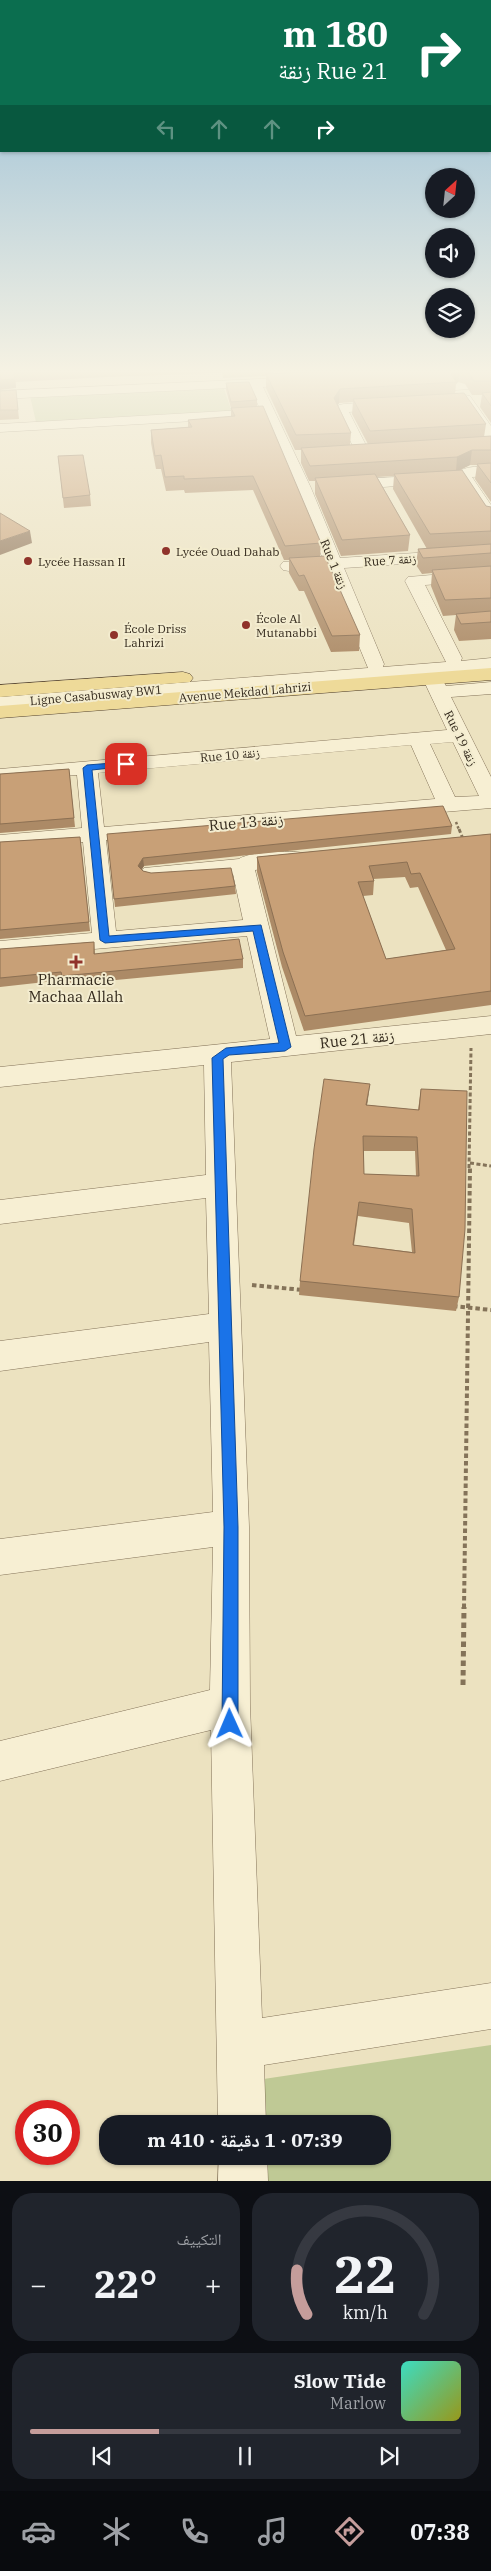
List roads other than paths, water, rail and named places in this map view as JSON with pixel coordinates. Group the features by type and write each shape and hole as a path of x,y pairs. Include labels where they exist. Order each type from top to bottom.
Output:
{"main road":[{"name":"Avenue Mekdad Lahrizi","path":"0,691 491,655"},
{"name":"Avenue Mekdad Lahrizi","path":"0,712 436,684 491,672"}],"street":[{"name":"Rue 1 زنقة","path":"303,473 317,487 334,563 375,664"},
{"path":"317,487 380,483 458,473"},
{"path":"465,473 489,510"},
{"path":"380,483 389,500"},
{"path":"412,541 422,558"},
{"name":"Rue 7 زنقة","path":"289,566 491,553"},
{"name":"Rue 7 زنقة","path":"454,658 414,581 491,575"},
{"path":"436,624 454,623"},
{"name":"Ligne Casabusway BW1","path":"0,703 491,664"},
{"name":"Ligne Casabusway BW1","path":"0,708 491,672"},
{"path":"436,684 491,688"},
{"name":"Rue 19 زنقة","path":"436,684 491,800"},
{"name":"Rue 10 زنقة","path":"0,775 460,735"},
{"path":"418,739 448,805"},
{"path":"87,768 105,940"},
{"name":"Rue 13 زنقة","path":"0,842 491,800"},
{"path":"152,873 244,866 254,861 321,855"},
{"path":"244,866 285,1047"},
{"path":"0,949 258,927"},
{"name":"Rue 21 زنقة","path":"0,1076 481,1026"},
{"path":"223,1053 217,1058 231,1527 230,1705 242,2115"},
{"path":"0,1212 221,1184"},
{"path":"0,1356 225,1326"},
{"path":"0,1557 231,1527"},
{"path":"0,1761 230,1705"},
{"path":"240,2045 491,2006"},
{"path":"242,2165 243,2181"}],"place":[{"name":"Lycée Ouad Dahab","path":"166,551"},
{"name":"Lycée Hassan II","path":"28,561"},
{"name":"École Al Mutanabbi","path":"246,625"},
{"name":"École Driss Lahrizi","path":"114,635"},
{"name":"Pharmacie Machaa Allah","path":"76,962"}]}
